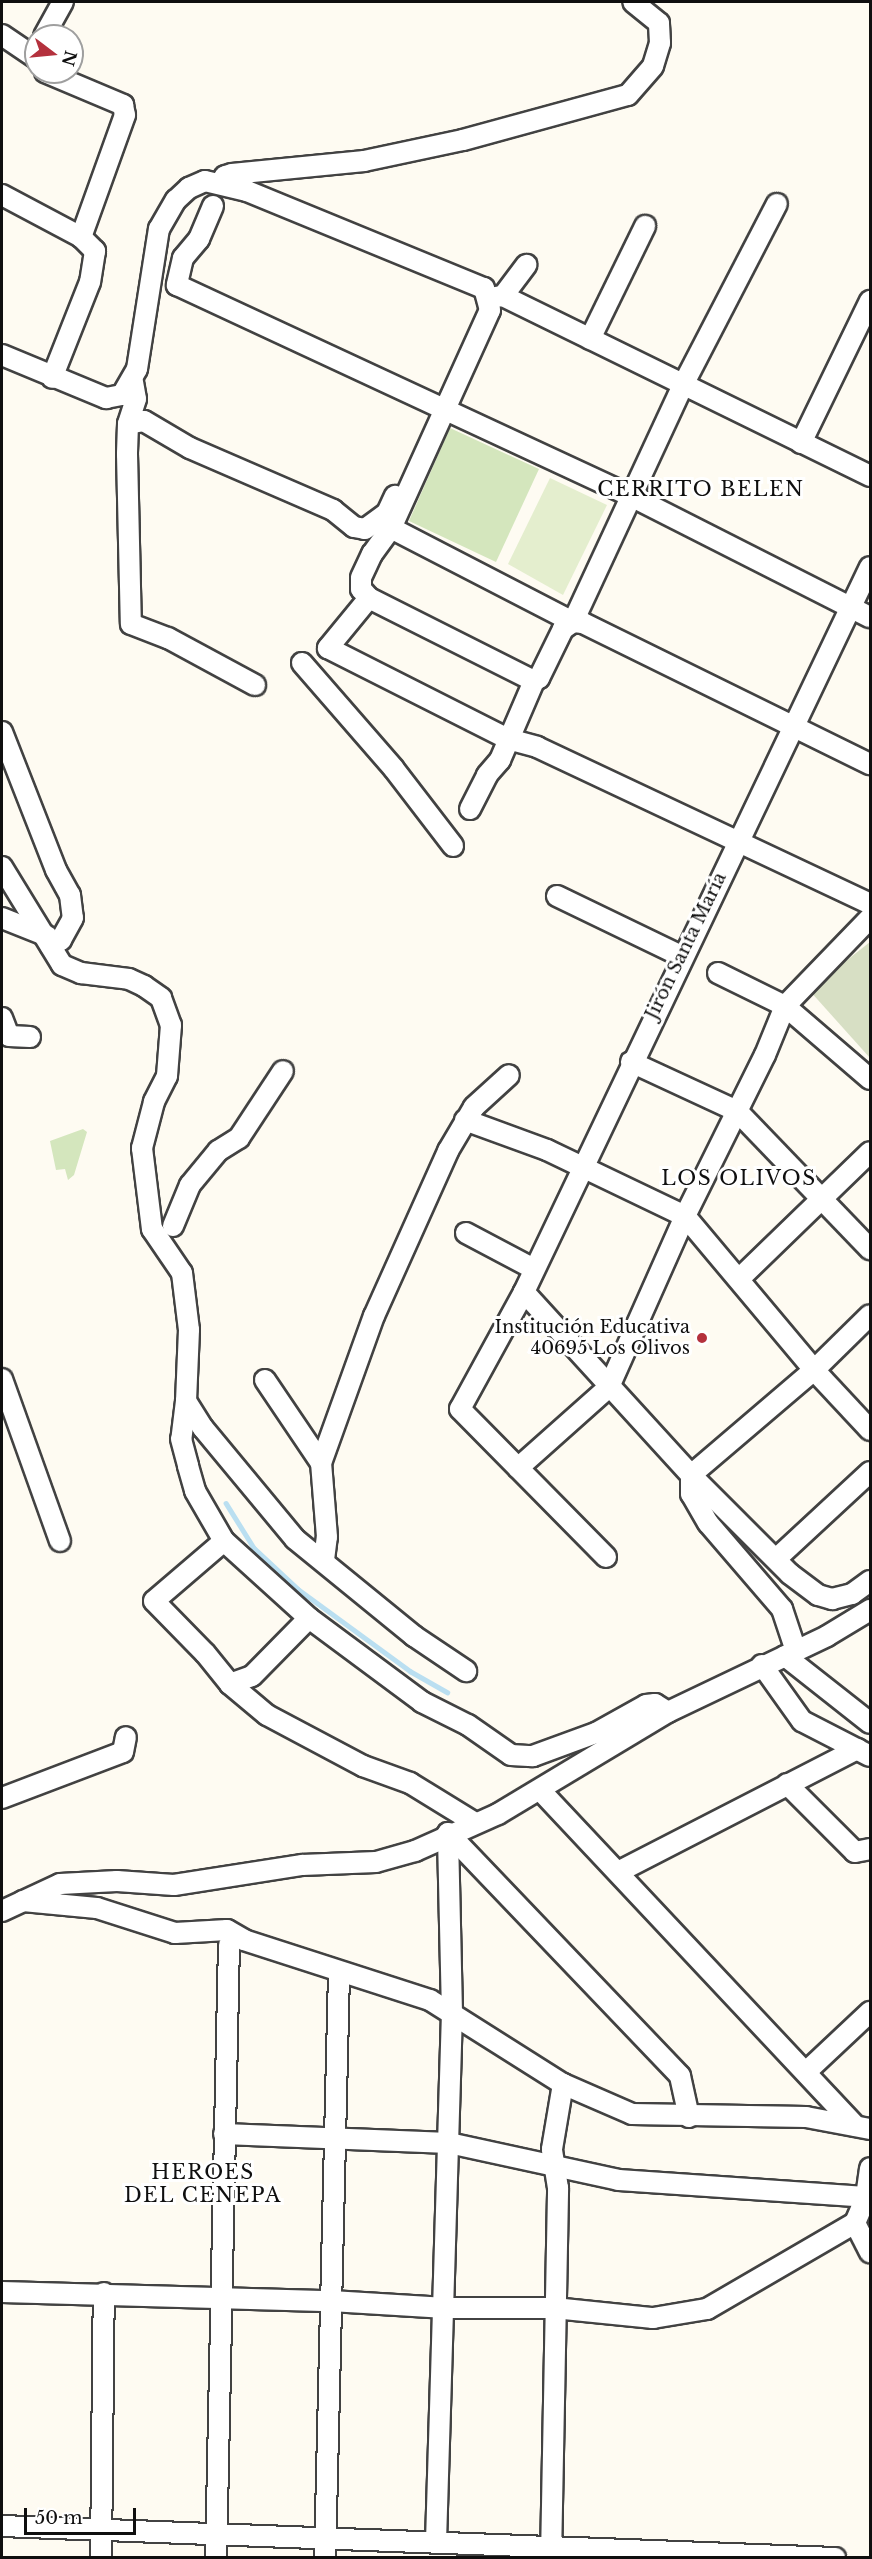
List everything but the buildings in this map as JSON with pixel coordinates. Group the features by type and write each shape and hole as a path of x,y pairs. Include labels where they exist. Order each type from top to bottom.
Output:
{"street":[{"path":"51,24 63,2"},
{"path":"221,182 225,176 232,174 364,161 452,143 628,95 653,66 660,43 659,23 633,2"},
{"path":"2,35 24,48"},
{"path":"73,84 123,105 125,115 81,237"},
{"path":"255,685 168,638 131,624 129,424 136,399 133,382 159,229 176,200 189,188 205,181 221,182 484,288 496,297 590,339 870,477"},
{"path":"2,195 81,237 95,251 96,261 52,378"},
{"path":"470,808 508,739 534,681 540,678 563,629 573,622 683,385 777,204"},
{"path":"213,206 199,239 183,258 177,285 632,496 870,617"},
{"path":"590,339 645,226"},
{"path":"526,265 496,297 391,528 372,554 361,578 361,589 369,598 534,681"},
{"path":"801,443 870,301"},
{"path":"2,355 52,378 106,398 122,395 133,382"},
{"path":"129,424 144,421 190,448 333,510 354,527 365,529 387,513 396,494 406,495"},
{"path":"391,528 573,622 583,623 870,764"},
{"name":"Jirón Santa María","path":"518,1468 460,1408 524,1292 681,956 870,567"},
{"path":"369,598 328,648 508,739 537,747 870,904"},
{"path":"302,663 394,769 453,846"},
{"path":"2,732 57,870 70,895 73,918 53,940"},
{"path":"2,867 53,940 69,970 129,979 161,998 171,1025 167,1076 154,1102 142,1148 148,1178 147,1213 152,1229 182,1273 189,1330 186,1401 181,1438 195,1491 224,1541 309,1618 422,1702 468,1725 511,1755 533,1756 596,1733 645,1705 656,1704 668,1712"},
{"path":"557,896 681,956"},
{"path":"2,918 53,940"},
{"path":"606,1557 518,1468 609,1387 685,1216 737,1111 785,1006 870,918"},
{"path":"718,974 785,1006 870,1079"},
{"path":"2,1018 9,1036 30,1037"},
{"path":"631,1062 737,1111 870,1249"},
{"path":"172,1226 190,1185 218,1151 239,1138 283,1071"},
{"path":"324,1560 327,1537 321,1463 374,1316 465,1120 509,1075"},
{"path":"465,1120 547,1150 685,1216 814,1370 870,1430"},
{"path":"739,1279 870,1152"},
{"path":"466,1233 534,1269"},
{"path":"524,1292 691,1475 776,1559 810,1589 832,1599 852,1594 870,1581"},
{"path":"863,1753 802,1721 777,1659 782,1609 708,1523 691,1494 691,1475 814,1370 870,1315"},
{"path":"2,1379 60,1540"},
{"path":"265,1380 321,1463"},
{"path":"186,1401 203,1428 295,1539 324,1560 414,1636 466,1671"},
{"path":"776,1559 870,1472"},
{"path":"224,1541 154,1601 205,1653 230,1684 267,1715 363,1766 410,1783 475,1823"},
{"path":"2,1911 60,1884 117,1881 174,1885 302,1865 376,1862 415,1851 540,1790 668,1712 777,1659 870,1610"},
{"path":"230,1684 252,1676 309,1618"},
{"path":"777,1659 870,1723"},
{"path":"2,1798 123,1752 126,1737"},
{"path":"620,1871 787,1784 863,1753"},
{"path":"787,1784 855,1852 870,1849"},
{"path":"540,1790 620,1871 806,2072 863,2128"},
{"path":"436,2542 446,2308 452,2013 448,1833"},
{"path":"448,1833 681,2076 689,2117"},
{"path":"20,1901 97,1908 175,1933 227,1930 244,1940 430,2000 563,2084 632,2114 689,2117 806,2117 863,2128"},
{"path":"216,2558 229,1945"},
{"path":"325,2558 339,1972"},
{"path":"806,2072 870,2012"},
{"path":"551,2552 556,2168 552,2149 563,2084"},
{"path":"224,2134 449,2143 618,2180 866,2197"},
{"path":"2,2292 331,2301 446,2308 554,2308 653,2319 707,2309 855,2223 866,2197 870,2168"},
{"path":"855,2223 870,2252"},
{"path":"101,2558 104,2293"},
{"path":"2,2526 436,2542 551,2552 835,2558"}],"green space":[{"path":"450,428 539,469 496,562 409,521"},
{"path":"550,478 607,505 563,595 508,564"},
{"path":"870,942 870,1058 809,990"},
{"path":"83,1129 87,1132 74,1175 68,1180 65,1169 56,1170 50,1141"}],"waterway":[{"path":"226,1503 254,1548 298,1589 410,1671 447,1692"}],"place":[{"name":"Institución Educativa 40695 Los Olivos","path":"702,1338"}],"district":[{"name":"CERRITO BELEN","path":"701,489"},
{"name":"LOS OLIVOS","path":"739,1178"},
{"name":"HEROES DEL CENEPA","path":"203,2184"}]}
